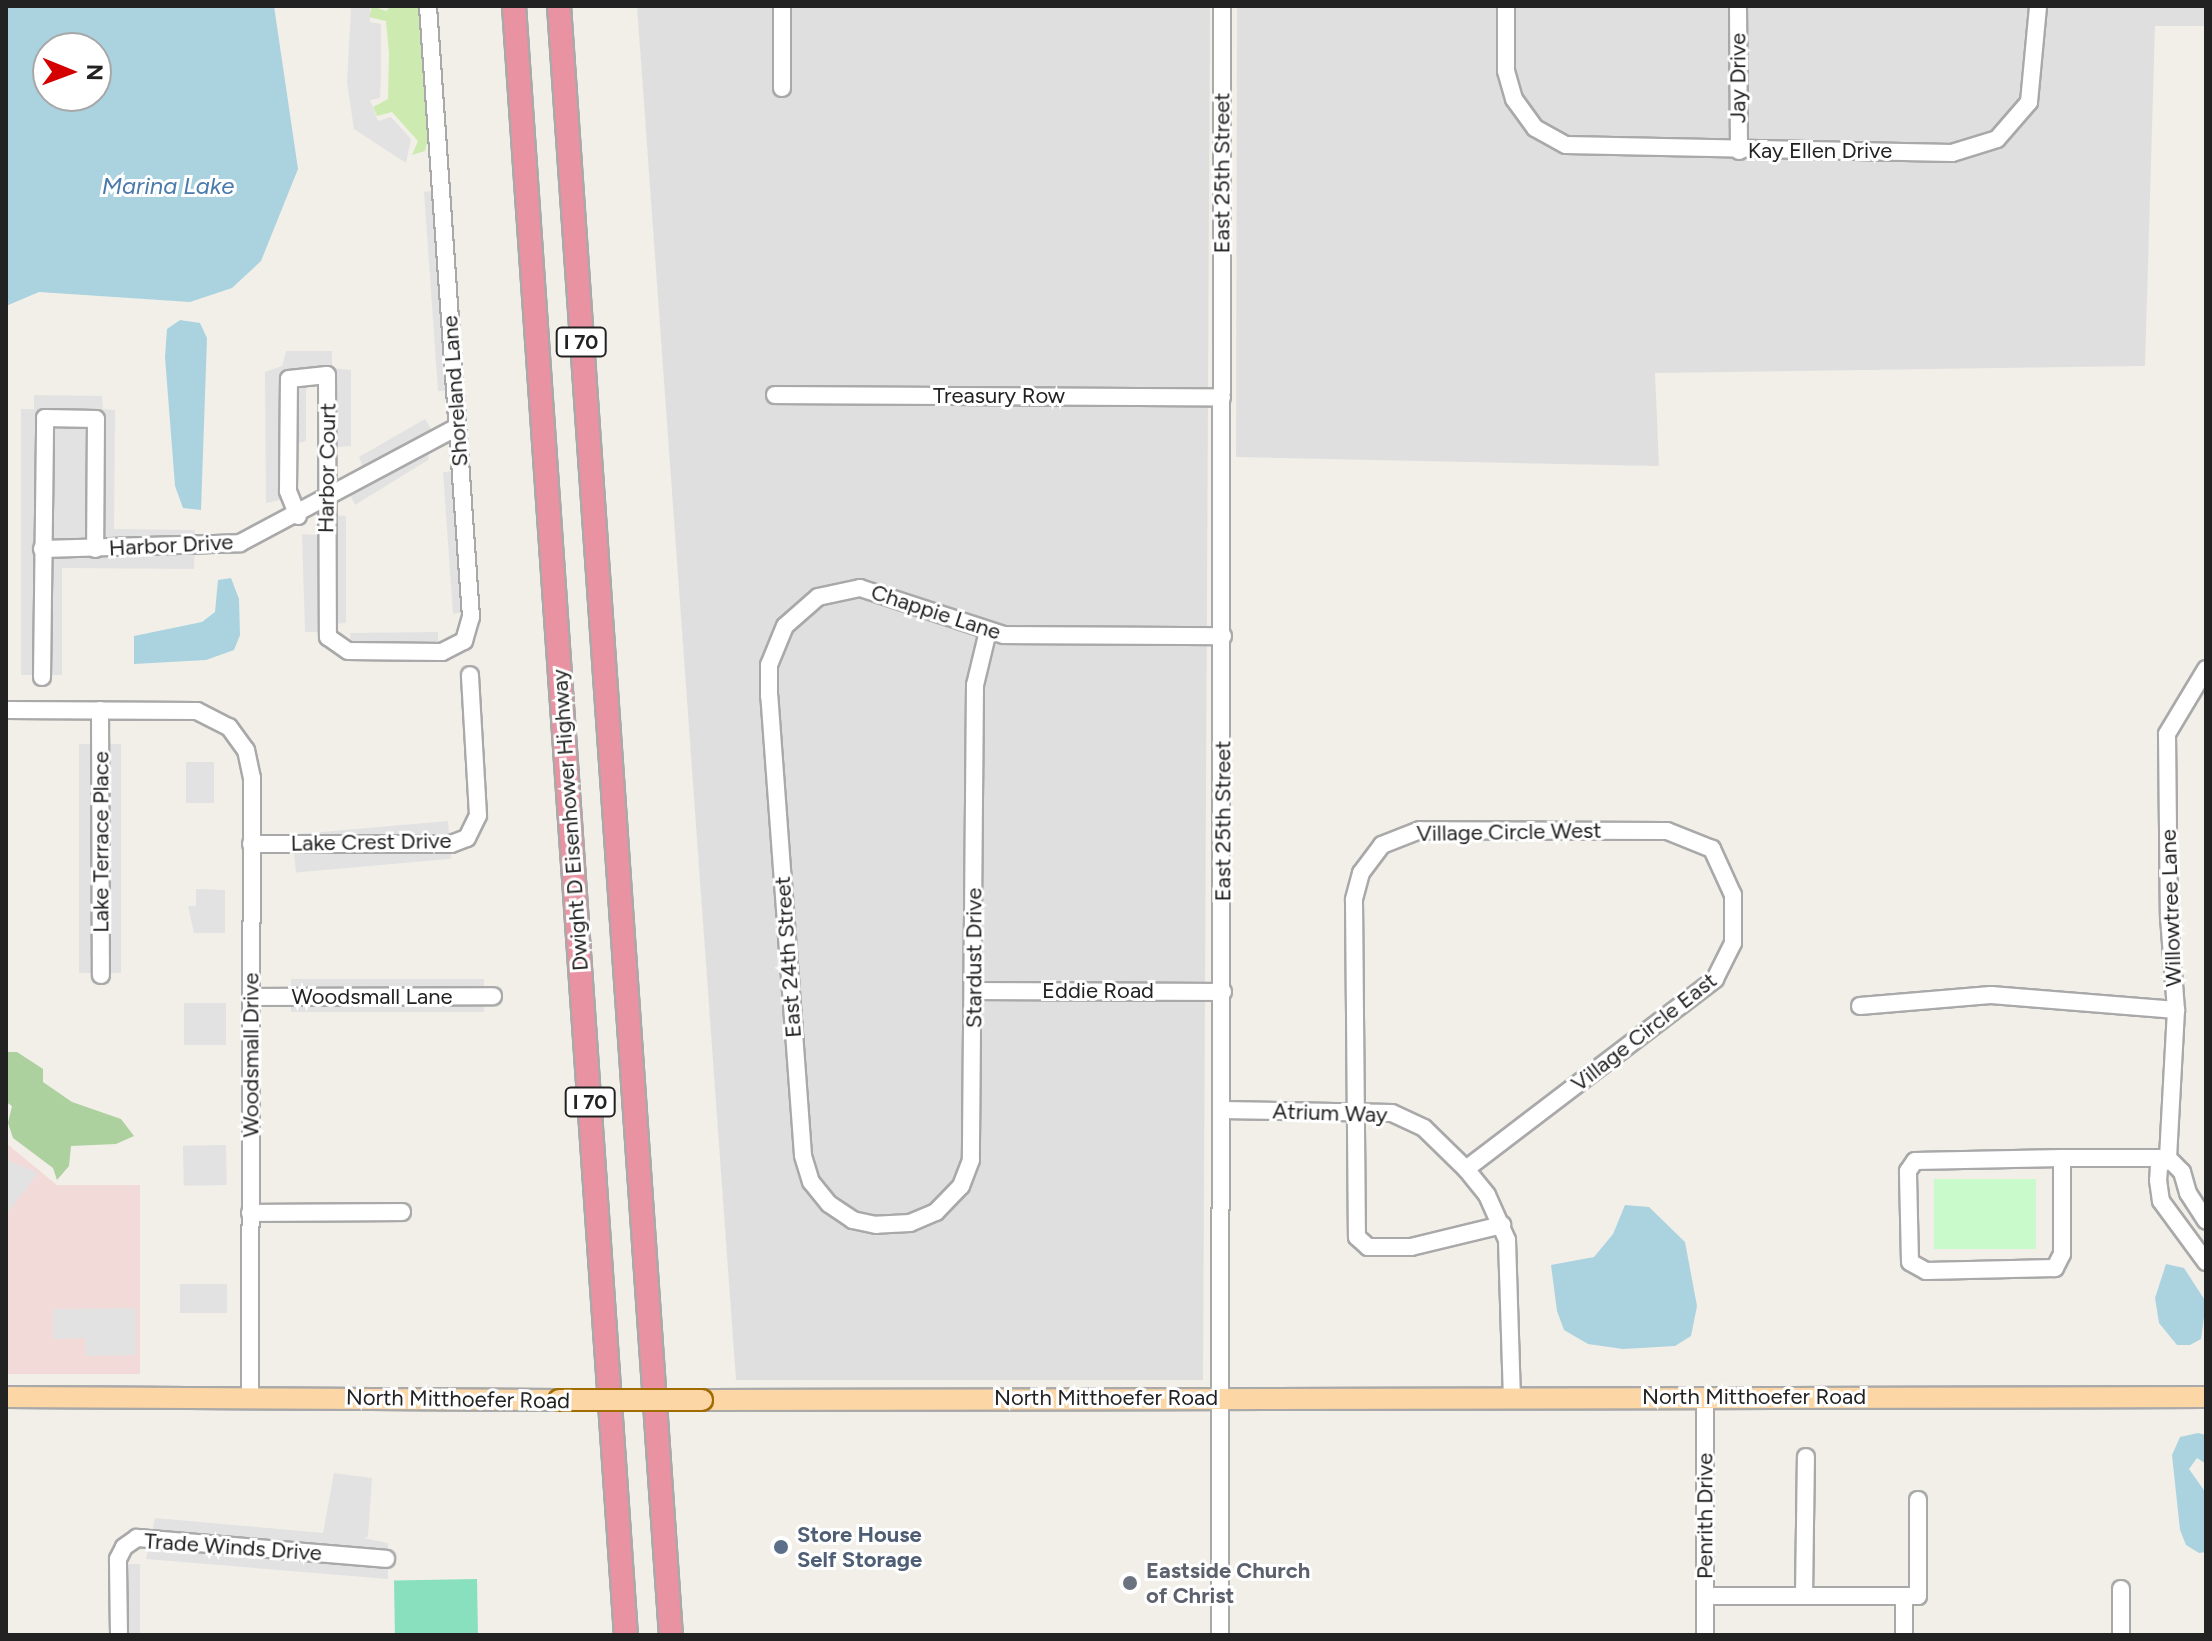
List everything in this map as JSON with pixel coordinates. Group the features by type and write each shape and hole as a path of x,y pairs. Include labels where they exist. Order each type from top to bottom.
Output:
{"highway":[{"name":"Dwight D Eisenhower Highway","path":"514,6 626,1635"},
{"name":"Dwight D Eisenhower Highway","path":"559,6 671,1635"}],"main road":[{"name":"North Mitthoefer Road","path":"6,1397 559,1400 2206,1397"}],"street":[{"name":"Shoreland Lane","path":"334,644 348,651 442,652 464,641 471,617 428,6"},
{"path":"782,6 782,88"},
{"name":"East 25th Street","path":"1220,1635 1222,6"},
{"name":"Kay Ellen Drive","path":"1506,6 1506,71 1514,99 1540,132 1573,147 1952,153 1985,145 2009,130 2029,102 2038,6"},
{"name":"Jay Drive","path":"1738,6 1739,151"},
{"name":"Harbor Court","path":"298,516 288,491 289,379 294,374 329,376 326,630 334,644"},
{"name":"Treasury Row","path":"775,395 1222,397"},
{"name":"Harbor Drive","path":"42,677 43,423 47,418 92,417 95,549"},
{"name":"Harbor Drive","path":"42,549 227,545 298,516 457,427"},
{"name":"Chappie Lane","path":"773,651 800,609 845,589 881,592 988,631 1021,636 1223,636"},
{"name":"Stardust Drive","path":"876,1225 896,1226 930,1215 964,1180 973,1146 975,685 988,631"},
{"name":"East 24th Street","path":"773,651 769,696 803,1155 811,1182 829,1204 853,1220 876,1225"},
{"name":"Willowtree Lane","path":"2206,669 2167,734 2169,917 2176,1010 2168,1158 2159,1167 2161,1201 2206,1262"},
{"name":"Lake Crest Drive","path":"251,844 451,844 467,838 478,820 470,675"},
{"path":"6,710 100,710"},
{"name":"Woodsmall Drive","path":"100,710 190,710 223,723 243,744 250,764 250,1397"},
{"name":"Lake Terrace Place","path":"100,710 101,975"},
{"name":"Village Circle West","path":"1502,1225 1418,1246 1372,1247 1360,1242 1355,1231 1354,900 1361,873 1382,845 1420,830 1667,831 1691,836 1716,852"},
{"name":"Village Circle East","path":"1466,1169 1715,979 1730,955 1733,918 1731,881 1716,852"},
{"name":"Eddie Road","path":"974,991 1223,992"},
{"path":"1860,1006 1991,995 2176,1010"},
{"name":"Woodsmall Lane","path":"251,997 493,996"},
{"name":"Atrium Way","path":"1223,1110 1354,1111 1409,1119 1466,1169 1502,1225 1511,1265 1512,1397"},
{"path":"2062,1158 2062,1254 2055,1268 1926,1271 1910,1262 1908,1171 1915,1161 2062,1158 2168,1158 2182,1172 2188,1193 2206,1221"},
{"path":"250,1213 402,1212"},
{"name":"Penrith Drive","path":"1705,1397 1705,1635"},
{"path":"1804,1596 1806,1457"},
{"path":"1705,1596 1918,1596 1918,1500"},
{"name":"Trade Winds Drive","path":"119,1635 118,1559 127,1544 137,1538 386,1559"},
{"path":"2121,1589 2121,1635"},
{"path":"1904,1596 1904,1635"}],"shaded area":[{"path":"370,6 370,22 381,24 381,77 380,98 370,100 378,121 391,117 411,139 406,163 354,129 347,83 351,8"},
{"path":"637,6 1210,6 1203,1380 736,1380"},
{"path":"1237,6 2206,6 2206,26 2155,26 2145,366 1655,373 1659,466 1236,457"},
{"path":"448,190 462,390 438,391 424,192"},
{"path":"286,351 332,351 332,368 351,370 351,446 323,448 323,388 316,381 306,382 306,441 289,446 289,498 266,503 265,372 282,366"},
{"path":"34,395 102,396 103,409 115,410 114,529 195,530 194,569 62,568 62,675 21,675 21,409 34,409"},
{"path":"425,419 431,429 428,460 355,505 351,497 362,464 359,457"},
{"path":"470,470 480,612 453,614 443,472"},
{"path":"332,515 346,516 346,623 333,624 332,632 305,632 302,534 317,535 317,522"},
{"path":"438,632 438,661 352,658 350,633"},
{"path":"79,744 121,744 121,973 79,973"},
{"path":"186,762 214,762 214,803 186,803"},
{"path":"448,821 451,859 296,872 293,835"},
{"path":"196,889 225,890 225,933 194,933 188,906 196,906"},
{"path":"291,979 484,979 484,1012 291,1012"},
{"path":"184,1003 226,1003 226,1045 184,1045"},
{"path":"6,1143 57,1185 140,1185 140,1374 6,1374"},
{"path":"226,1145 227,1185 184,1186 183,1146"},
{"path":"6,1159 38,1173 6,1215"},
{"path":"180,1284 227,1284 227,1313 180,1313"},
{"path":"136,1308 136,1355 86,1356 85,1338 53,1339 53,1309"},
{"path":"334,1473 372,1478 368,1537 363,1538 388,1543 388,1579 146,1559 155,1518 323,1533"},
{"path":"119,1564 140,1564 140,1635 119,1635"}],"green space":[{"path":"372,6 386,11 391,6 418,6 429,135 425,151 412,155 418,141 392,112 377,116 373,107 388,99 389,53 386,21 369,17"},
{"path":"6,1052 17,1052 43,1069 43,1082 72,1102 121,1119 134,1136 116,1144 71,1146 69,1166 57,1180 53,1168 13,1138 8,1123 12,1106 6,1102"},
{"path":"1934,1179 2036,1179 2036,1249 1934,1249"},
{"path":"477,1579 478,1635 395,1635 394,1580"}],"water":[{"name":"Marina Lake","path":"6,6 274,6 298,169 261,261 232,288 190,302 39,292 6,306"},
{"path":"180,320 200,323 207,338 201,510 183,508 175,486 165,357 167,329"},
{"path":"231,578 239,599 240,635 234,650 206,660 134,664 134,636 202,622 215,612 218,580"},
{"path":"1625,1205 1649,1207 1685,1242 1697,1306 1691,1336 1675,1346 1623,1349 1588,1344 1564,1330 1557,1311 1551,1265 1594,1257 1613,1234"},
{"path":"2166,1264 2184,1268 2206,1302 2201,1339 2190,1345 2177,1345 2159,1323 2155,1298"},
{"path":"2198,1433 2206,1435 2206,1464 2197,1458 2189,1469 2206,1493 2206,1552 2199,1553 2186,1545 2180,1530 2172,1455 2180,1437"}],"place":[{"name":"Store House Self Storage","path":"781,1547"},
{"name":"Eastside Church of Christ","path":"1130,1583"}]}
